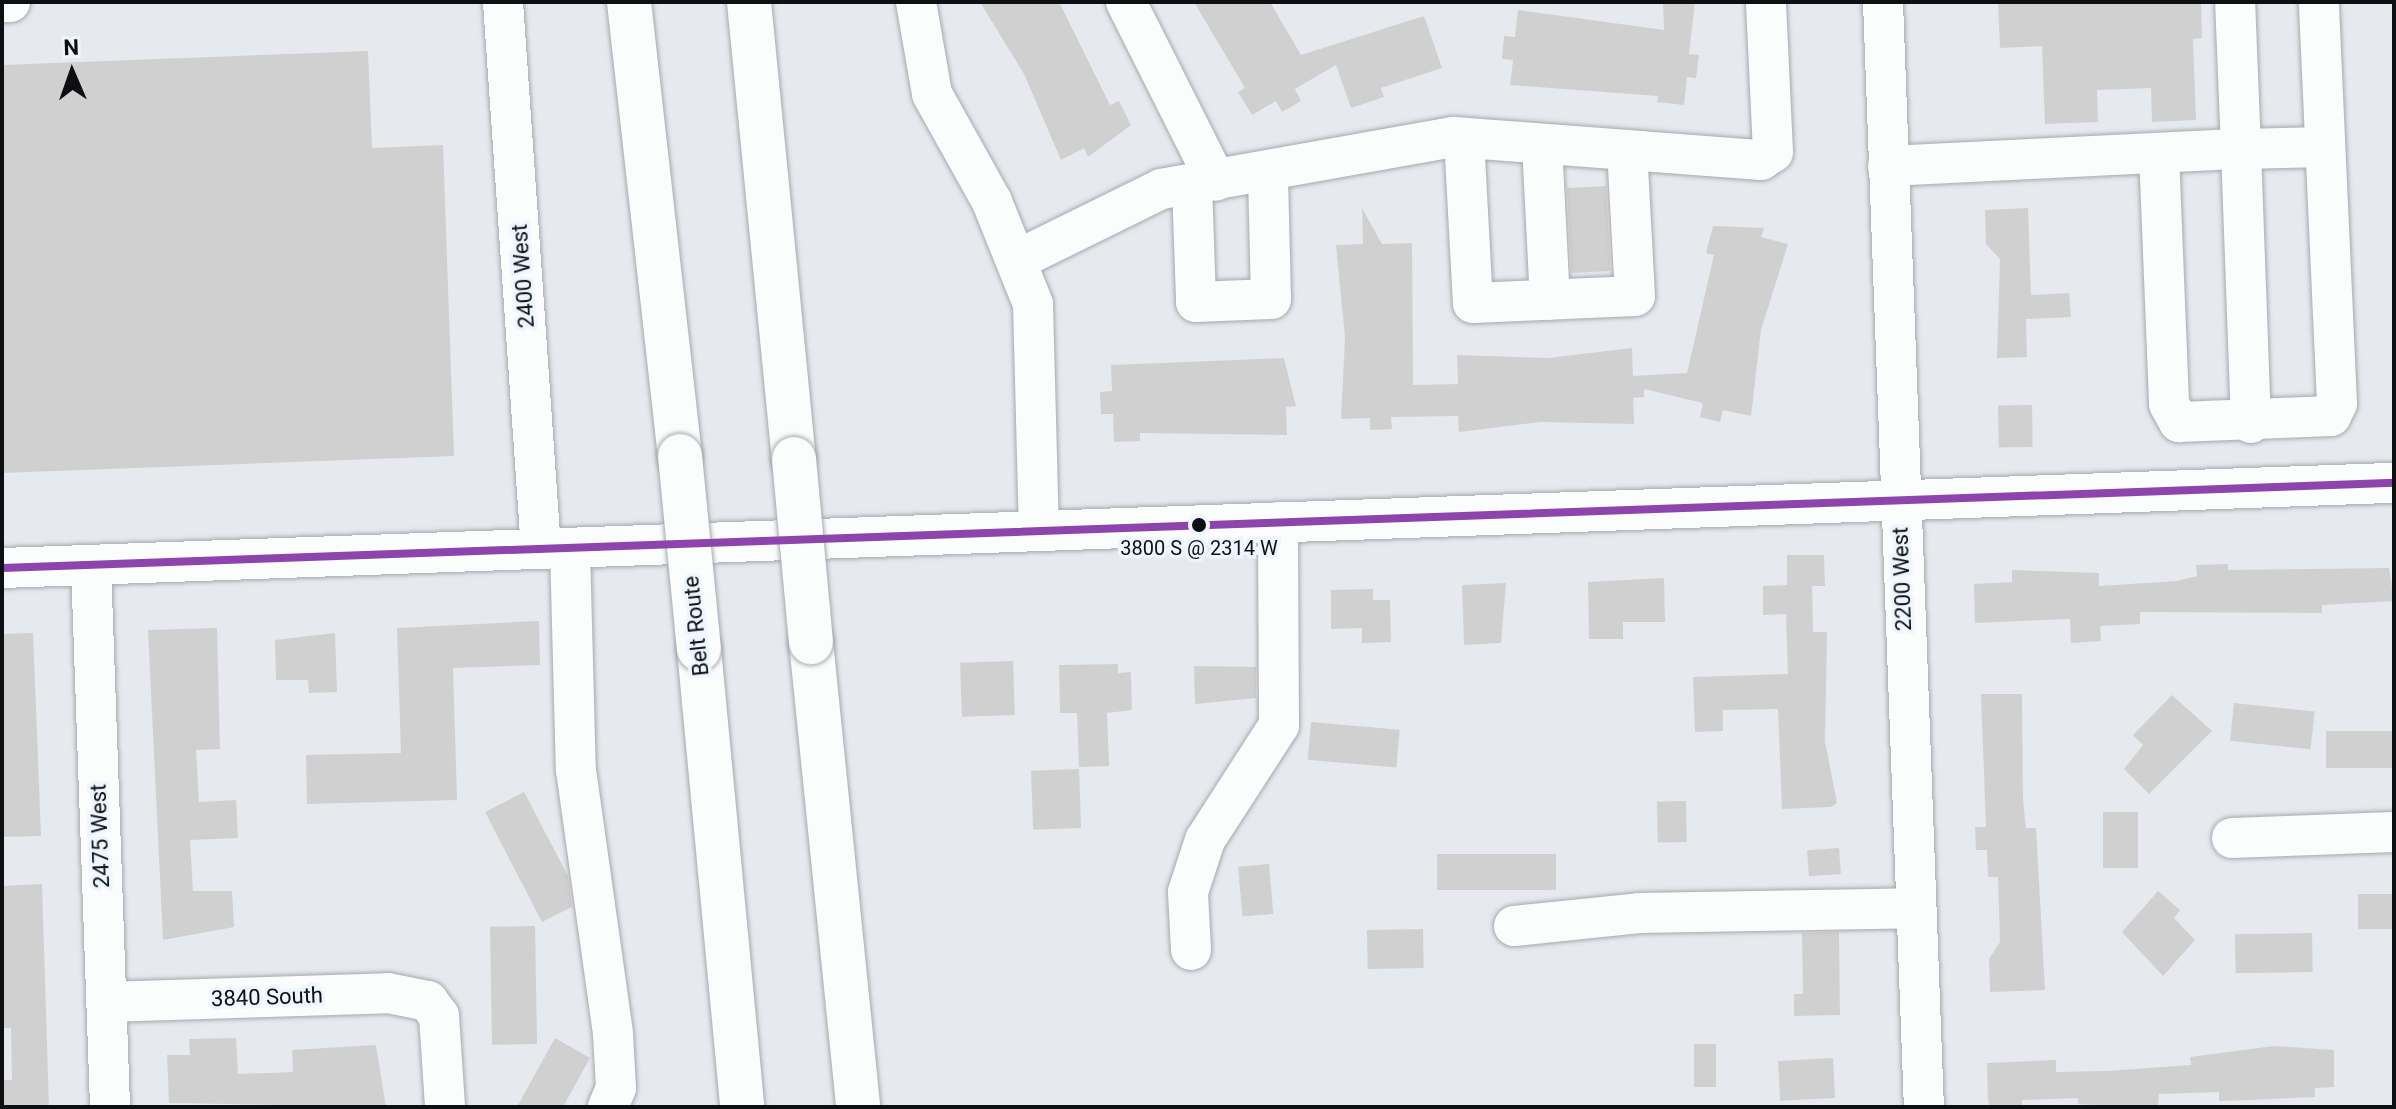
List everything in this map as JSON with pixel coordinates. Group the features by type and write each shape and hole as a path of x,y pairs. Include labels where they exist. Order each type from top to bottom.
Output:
{"highway":[{"name":"Belt Route","path":"629,2 680,456 742,1107"},
{"path":"749,2 858,1107"}],"street":[{"path":"2,2 10,2"},
{"name":"2400 West","path":"503,2 576,770 613,1034 616,1088 608,1107"},
{"path":"916,2 932,94 1019,259 1033,304 1039,530"},
{"path":"1126,2 1204,183 1196,302 1271,299 1268,173"},
{"path":"1019,259 1161,189 1464,138 1761,160 1773,152 1766,2"},
{"name":"2200 West","path":"1883,2 1899,500 1924,1107"},
{"path":"2235,2 2251,423"},
{"path":"2159,153 2169,404 2185,425 2314,421 2334,413 2319,2"},
{"path":"1464,138 1473,303 1635,296 1627,150"},
{"path":"1542,144 1550,300"},
{"path":"1888,166 2325,147"},
{"path":"2,568 2394,483"},
{"path":"1191,950 1188,892 1205,840 1279,725 1278,522"},
{"name":"2475 West","path":"91,565 110,1107"},
{"path":"2232,838 2394,832"},
{"path":"1514,926 1639,913 1915,908"},
{"name":"3840 South","path":"106,1002 388,993 428,1001 442,1035 445,1107"}],"building":[{"path":"980,2 1059,2 1110,105 1119,101 1131,125 1088,157 1084,148 1061,160 1024,74"},
{"path":"1194,2 1270,2 1301,55 1424,16 1442,68 1381,88 1384,97 1351,108 1336,65 1295,89 1301,101 1282,112 1276,101 1252,115 1238,92 1245,88"},
{"path":"1663,2 1695,2 1689,54 1699,55 1696,78 1687,77 1684,105 1657,102 1658,96 1510,85 1513,60 1502,59 1504,36 1515,37 1518,10 1664,30"},
{"path":"1998,2 2201,2 2202,38 2193,39 2196,120 2152,122 2151,88 2097,90 2098,122 2045,124 2042,46 2000,48"},
{"path":"368,51 372,148 443,145 454,456 2,473 2,65"},
{"path":"1606,186 1610,271 1572,273 1567,188"},
{"path":"1362,208 1382,244 1412,243 1413,385 1458,384 1457,355 1548,358 1632,348 1633,376 1687,373 1714,255 1706,253 1713,226 1764,228 1761,237 1788,244 1761,330 1751,416 1723,410 1720,422 1700,417 1703,403 1644,389 1644,397 1633,398 1634,424 1541,422 1459,432 1458,416 1391,417 1392,429 1370,430 1370,418 1341,419 1345,338 1336,245 1363,244"},
{"path":"2028,208 2031,295 2069,293 2071,317 2026,319 2027,357 1997,358 2000,259 1986,244 1985,210"},
{"path":"1284,358 1296,406 1286,407 1287,435 1140,433 1140,441 1114,442 1113,414 1101,414 1100,392 1112,391 1111,365"},
{"path":"2032,405 2033,447 1999,448 1998,406"},
{"path":"1787,555 1824,555 1825,586 1812,586 1813,632 1827,632 1825,741 1837,803 1831,807 1782,809 1778,709 1723,710 1723,731 1695,732 1693,677 1788,674 1786,614 1763,615 1763,586 1787,585"},
{"path":"2228,564 2228,570 2389,568 2394,601 2322,605 2322,613 2140,612 2140,624 2100,626 2101,641 2071,643 2070,619 1975,623 1974,584 2012,582 2012,570 2099,573 2099,586 2177,581 2197,576 2196,565"},
{"path":"1664,578 1665,622 1623,622 1623,639 1589,639 1588,582"},
{"path":"1506,583 1501,643 1464,645 1462,585"},
{"path":"1373,589 1373,600 1390,600 1391,642 1362,643 1362,628 1331,629 1331,590"},
{"path":"539,621 540,665 453,668 457,800 307,804 306,755 401,753 397,628"},
{"path":"217,628 220,749 196,750 199,802 236,800 238,838 190,840 193,891 232,891 234,927 163,940 148,630"},
{"path":"33,633 41,836 2,837 2,634"},
{"path":"335,633 337,692 309,693 308,680 276,680 275,640"},
{"path":"1013,661 1015,715 962,717 960,663"},
{"path":"1118,664 1118,673 1131,672 1132,710 1107,713 1109,766 1079,767 1077,713 1060,713 1059,665"},
{"path":"1194,666 1256,667 1256,698 1195,704"},
{"path":"1981,694 2022,694 2023,799 2026,828 2036,828 2045,990 1990,992 1989,959 2000,942 1998,877 1988,877 1987,850 1976,850 1975,827 1986,827"},
{"path":"2172,695 2212,731 2149,794 2124,769 2143,745 2133,735"},
{"path":"2234,703 2315,711 2311,749 2230,741"},
{"path":"1311,722 1400,730 1396,768 1308,760"},
{"path":"2326,731 2394,731 2394,768 2326,768"},
{"path":"1079,769 1081,828 1033,830 1031,771"},
{"path":"524,792 568,876 572,907 542,922 485,812"},
{"path":"1686,801 1687,842 1658,842 1657,802"},
{"path":"2103,812 2138,812 2138,868 2103,868"},
{"path":"1839,848 1841,874 1809,876 1807,850"},
{"path":"1437,854 1556,854 1556,890 1437,890"},
{"path":"1269,864 1273,914 1242,917 1238,867"},
{"path":"42,884 49,1107 2,1107 2,1080 12,1080 11,1028 2,1028 2,886"},
{"path":"2158,891 2180,910 2174,918 2195,940 2163,976 2122,932"},
{"path":"2358,894 2394,894 2394,929 2358,929"},
{"path":"535,926 537,1044 492,1045 490,927"},
{"path":"1423,929 1424,968 1368,969 1367,930"},
{"path":"1839,932 1840,1015 1794,1016 1794,994 1803,994 1802,933"},
{"path":"2312,933 2313,972 2236,973 2235,934"},
{"path":"236,1038 238,1074 293,1072 292,1050 376,1045 386,1107 169,1103 167,1055 190,1055 189,1039"},
{"path":"555,1038 590,1058 563,1107 517,1107"},
{"path":"1694,1044 1716,1044 1716,1087 1694,1087"},
{"path":"2274,1046 2334,1050 2334,1087 2315,1088 2315,1097 2249,1100 2219,1101 2219,1092 2159,1094 2158,1106 2078,1104 2078,1098 2022,1100 2022,1107 1990,1107 1988,1101 1987,1063 2056,1060 2056,1072 2107,1071 2191,1065 2190,1057"},
{"path":"1833,1058 1835,1098 1780,1101 1778,1061"}],"transit line":[{"path":"2,568 2394,483"}],"place":[{"name":"3800 S @ 2314 W","path":"1199,525"}]}
